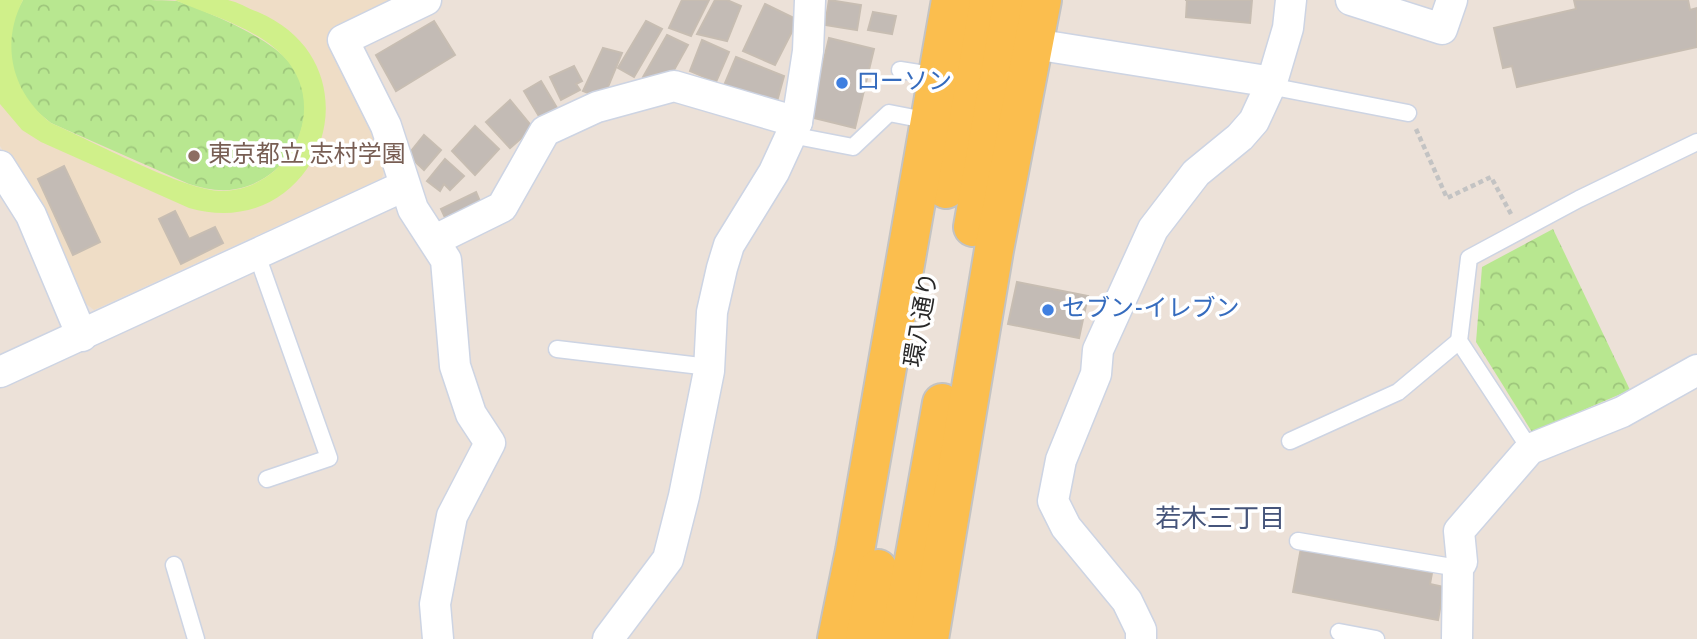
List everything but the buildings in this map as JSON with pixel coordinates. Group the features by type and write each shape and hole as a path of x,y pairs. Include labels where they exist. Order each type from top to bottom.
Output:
{"main road":[{"path":"836,639 897,560 956,398 953,244 930,121 951,0"},
{"name":"環八通り","path":"953,244 979,0"},
{"name":"環八通り","path":"900,639 897,560 953,244 1013,0"},
{"path":"929,639 897,560 901,359 953,244 1034,44 1042,0"},
{"path":"897,560 953,244"},
{"name":"環八通り","path":"864,639 897,560"}],"street":[{"path":"426,0 342,40 386,126 404,186 414,209 446,260 455,366 471,414 490,443 452,516 435,604 438,639"},
{"path":"608,639 668,559 684,496 709,367 712,312 729,245 774,172 794,128 808,51 810,0"},
{"path":"1141,639 1141,629 1127,601 1066,527 1053,501 1061,460 1096,373 1098,350 1153,229 1196,173 1240,137 1254,121 1271,84 1288,28 1291,0"},
{"path":"1366,2 1442,29 1452,0"},
{"path":"1034,44 1271,84"},
{"path":"435,240 502,207 545,131 597,107 674,86 794,128"},
{"path":"0,166 31,215 82,336"},
{"path":"0,372 404,186"},
{"path":"1457,639 1458,568 1462,562 1459,531 1530,449 1622,412 1697,370"}],"lane":[{"path":"900,69 938,76"},
{"path":"1271,84 1408,113"},
{"path":"794,128 853,147 889,113 930,121"},
{"path":"1530,449 1459,341 1469,258 1697,142"},
{"path":"257,255 329,458 267,479"},
{"path":"1290,441 1398,392 1459,341"},
{"path":"557,349 709,367"},
{"path":"1297,541 1458,568"},
{"path":"174,565 196,639"},
{"path":"1339,632 1376,639"}],"path":[{"path":"1408,113 1447,198 1491,177 1520,230"}],"shaded area":[{"name":"東京都立 志村学園","path":"0,0 397,0 334,31 328,44 360,102 386,165 382,178 94,310 85,303 43,215 0,146"}],"green space":[{"path":"0,0 23,0 12,34 14,67 27,97 51,123 163,174 207,189 223,191 247,187 268,176 285,161 296,142 303,120 303,98 297,76 283,56 246,30 175,0 236,2 258,12 297,37 319,71 326,108 320,144 301,176 272,201 234,212 189,208 41,142 22,130 0,104"},
{"path":"23,0 177,1 237,26 280,53 300,81 304,120 298,139 288,157 274,172 256,183 236,189 218,190 189,184 51,123 29,105 18,90 7,56 10,24"},
{"path":"1553,229 1630,390 1532,432 1476,342 1482,267"}],"place":[{"name":"ローソン","path":"842,83"},
{"name":"東京都立 志村学園","path":"194,156"},
{"name":"セブン-イレブン","path":"1048,310"}],"district":[{"name":"若木三丁目","path":"1220,520"}]}
